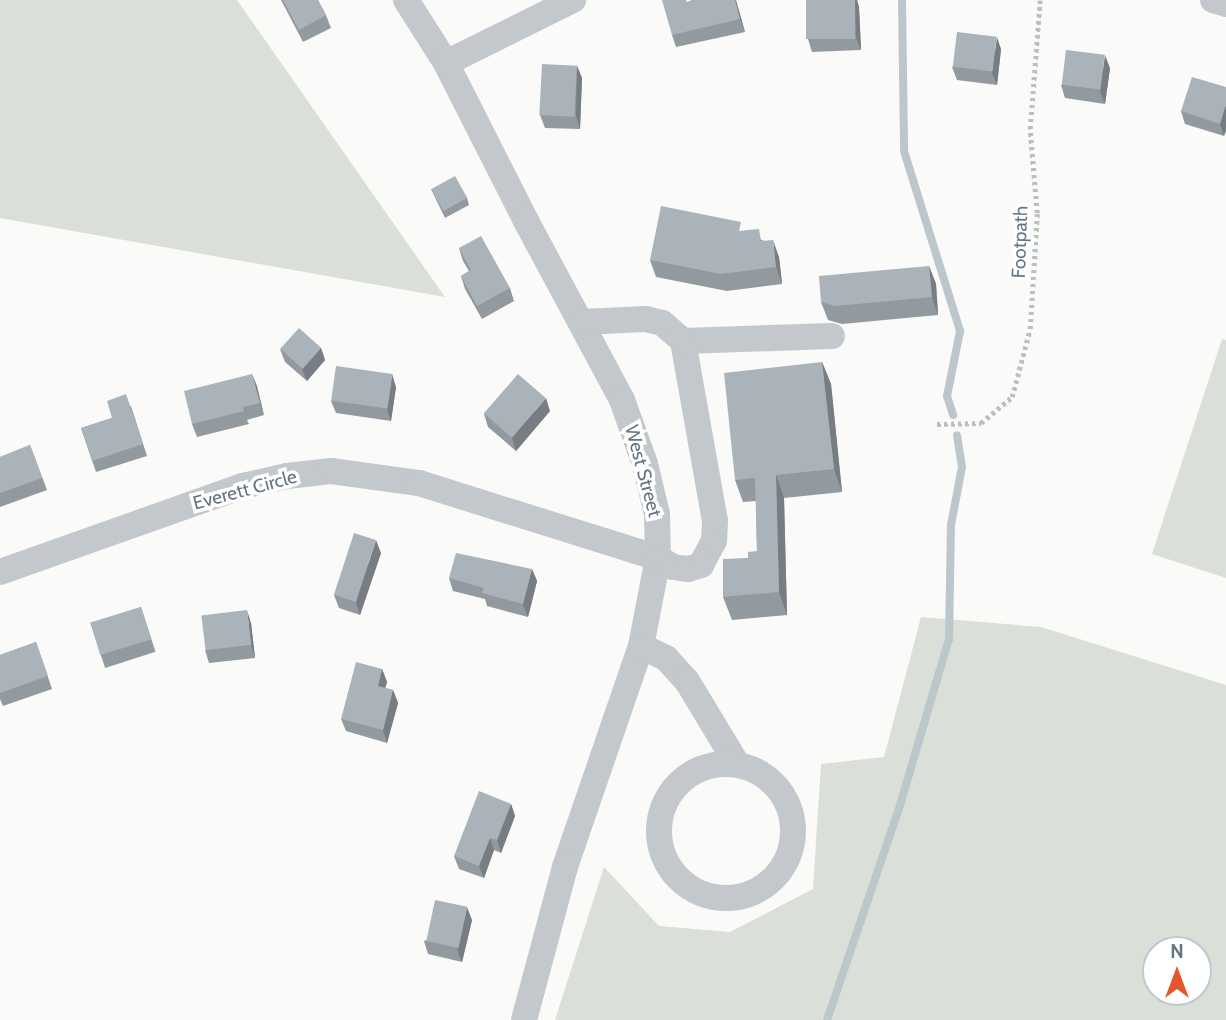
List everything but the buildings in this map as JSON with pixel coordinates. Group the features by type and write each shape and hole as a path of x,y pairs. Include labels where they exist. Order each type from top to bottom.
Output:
{"street":[{"name":"West Street","path":"406,0 446,63 524,219 622,400 645,464 657,514 658,558 641,646 565,867 524,1020"},
{"path":"446,63 573,0"},
{"path":"1213,0 1226,4"},
{"path":"581,323 646,320 662,323 683,341 832,336"},
{"name":"Everett Circle","path":"0,572 243,486 287,476 331,471 419,483 658,558 673,567 688,569 701,565 714,541 715,521 683,341"},
{"path":"641,646 666,658 687,681 737,764 758,771 775,783 787,801 793,821 793,843 786,863 773,880 753,893 731,899 707,896 686,886 670,869 660,847 658,824 664,802 678,782 695,770 716,764 737,764"}],"path":[{"name":"Footpath","path":"936,424 981,423 1012,397 1030,328 1037,213 1030,129 1040,0"}],"shaded area":[{"path":"0,0 237,0 445,297 0,218"},
{"path":"1222,339 1226,340 1226,578 1152,554"},
{"path":"921,617 1041,627 1226,685 1226,1020 555,1020 604,867 659,926 730,932 813,889 821,764 884,757"}],"waterway":[{"path":"902,0 904,151 960,331 947,396 953,415"},
{"path":"827,1020 898,812 949,639 951,525 962,467 957,435"}]}
